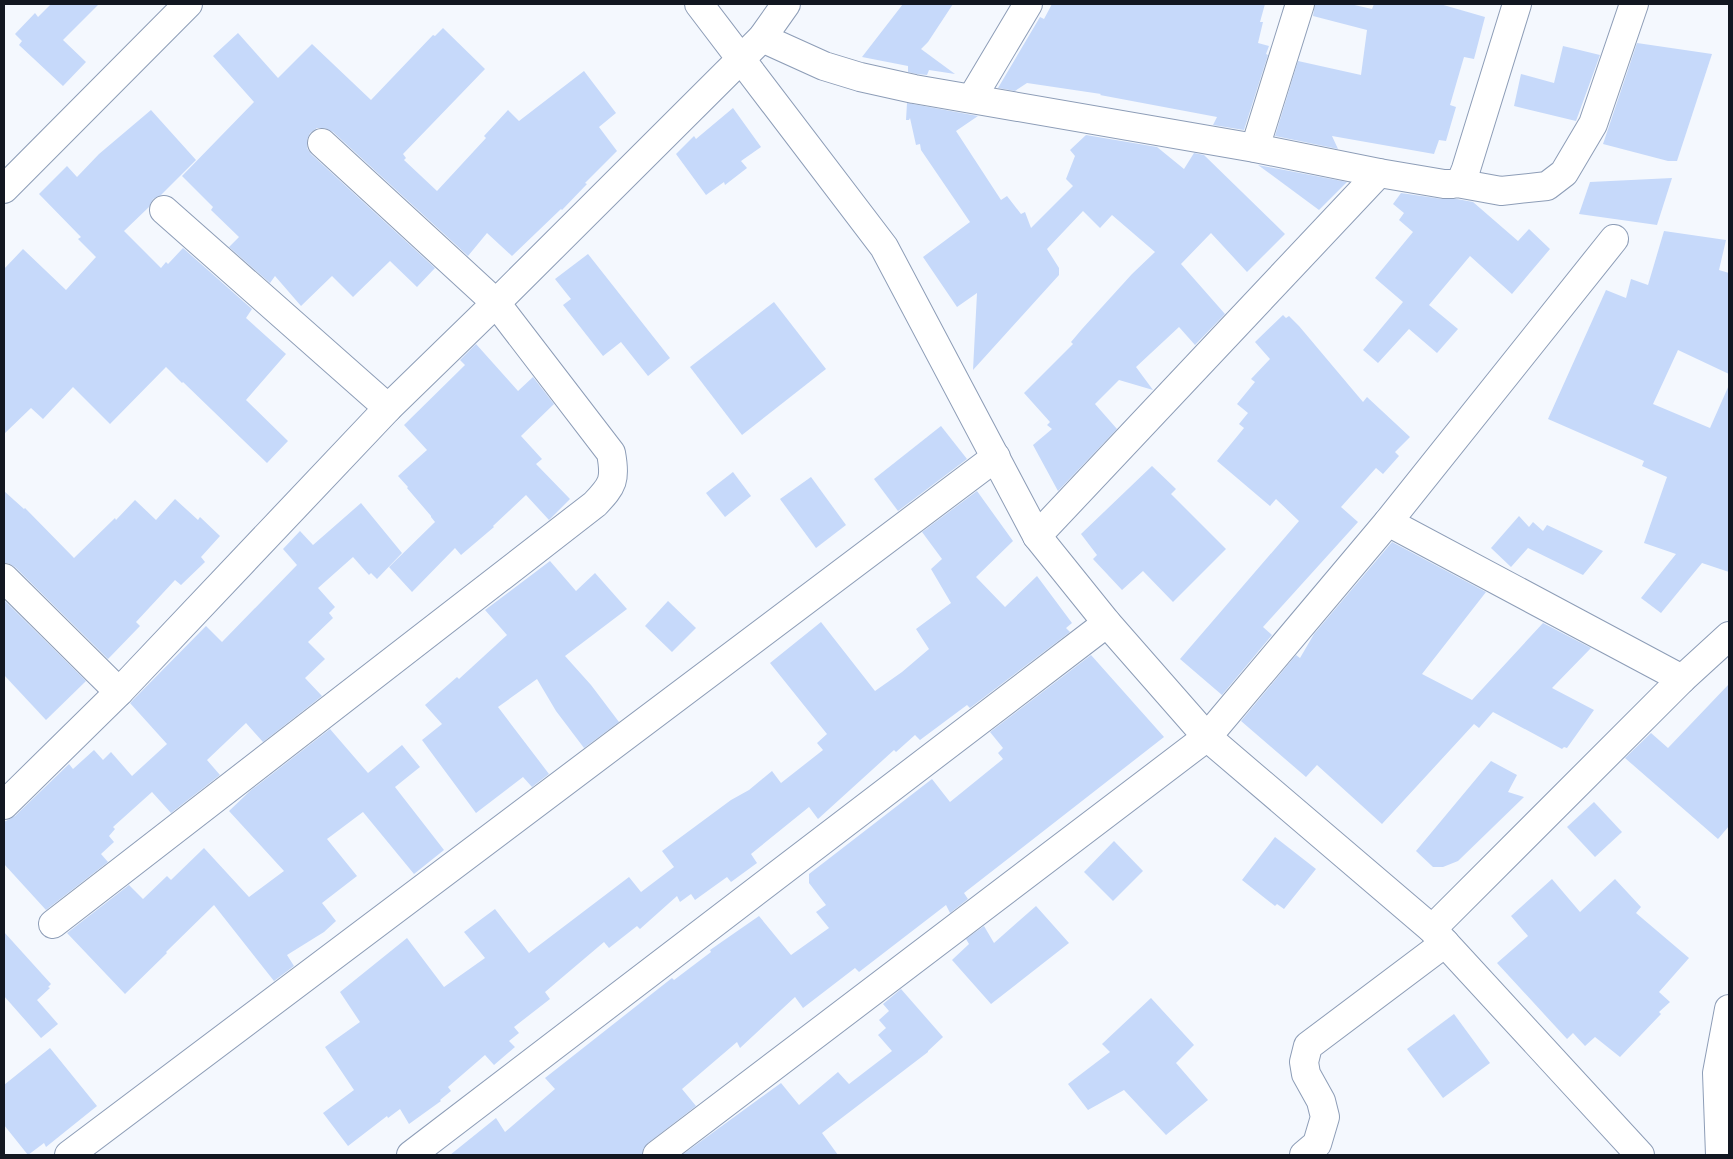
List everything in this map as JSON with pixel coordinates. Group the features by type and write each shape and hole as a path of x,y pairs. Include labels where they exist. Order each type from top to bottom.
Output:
{"street":[{"path":"4,189 188,4"},
{"path":"699,4 884,247 1037,536 1107,622 1207,737 1438,936 1636,1154"},
{"path":"4,805 119,692 388,408 496,304 762,38 786,4"},
{"path":"972,98 1028,4"},
{"path":"1255,148 1300,4"},
{"path":"1457,183 1462,179 1466,169 1517,4"},
{"path":"762,38 824,66 860,77 914,89 1255,148 1378,173 1444,184 1457,183 1501,191 1546,186 1564,173 1593,124 1634,4"},
{"path":"53,924 594,504 609,489 615,472 611,453 496,304 322,143"},
{"path":"1037,536 1378,173"},
{"path":"164,210 388,408"},
{"path":"658,1155 1207,737 1388,522 1614,239"},
{"path":"69,1155 996,458"},
{"path":"1388,522 1682,679"},
{"path":"4,578 119,692"},
{"path":"411,1155 1107,622"},
{"path":"1304,1155 1317,1144 1326,1117 1321,1101 1306,1074 1304,1062 1308,1046 1438,936 1682,679 1729,636"},
{"path":"1720,1155 1717,1074 1729,1008"}],"building":[{"path":"51,4 99,4 63,40 86,62 63,86 19,45 22,41 15,34 35,13 38,17"},
{"path":"903,4 953,4 928,42 921,49 955,74 929,70 927,75 917,74 908,72 908,66 862,57"},
{"path":"1052,4 1265,4 1260,22 1263,22 1258,43 1269,46 1266,54 1268,55 1244,130 1213,125 1217,117 1101,94 1027,83 1015,91 998,88 1040,17 1044,19"},
{"path":"1315,4 1350,4 1372,9 1374,4 1440,4 1485,17 1474,59 1464,57 1450,105 1456,107 1446,141 1439,140 1434,154 1332,136 1338,149 1275,136 1298,61 1361,75 1367,30 1313,16"},
{"path":"443,28 485,69 403,154 406,158 404,160 437,191 486,138 484,136 508,110 519,121 584,71 616,113 599,127 617,151 585,183 587,184 562,210 512,256 487,233 468,256 333,132 325,128 317,128 310,133 307,140 307,148 311,154 435,268 417,287 390,261 353,297 332,276 301,306 275,276 270,283 229,247 239,237 211,210 213,207 182,176 254,102 213,56 238,33 278,78 312,44 371,100 433,35 435,36"},
{"path":"1637,43 1712,54 1677,161 1668,161 1603,144"},
{"path":"1563,46 1600,55 1576,121 1514,106 1521,74 1554,83"},
{"path":"907,103 978,116 956,131 1001,200 1007,196 1021,214 1025,212 1031,228 1073,186 1066,179 1075,156 1070,150 1086,135 1157,147 1184,169 1194,153 1204,155 1285,234 1247,272 1211,233 1181,264 1225,314 1195,345 1179,327 1136,367 1153,390 1119,380 1095,404 1117,429 1058,491 1033,445 1052,429 1047,425 1050,422 1024,393 1073,344 1071,342 1082,329 1132,274 1155,252 1112,215 1100,228 1083,211 1047,249 1059,268 1059,275 973,370 977,293 957,307 923,257 970,222 921,150 920,144 916,145 910,118 906,120"},
{"path":"733,108 761,147 741,161 747,168 725,185 724,182 706,195 676,154 694,136 696,139"},
{"path":"151,110 196,160 161,195 153,199 149,207 124,231 161,268 166,262 168,264 183,248 252,309 246,318 286,354 246,400 288,441 267,463 166,367 110,424 73,387 43,419 31,408 4,434 4,269 23,249 66,290 96,257 78,239 81,237 39,194 67,166 77,177 99,154"},
{"path":"1258,165 1347,182 1319,210"},
{"path":"1672,178 1657,225 1579,214 1590,182"},
{"path":"1401,193 1473,202 1518,241 1529,229 1550,249 1512,294 1470,256 1429,305 1458,329 1437,353 1409,329 1378,363 1363,350 1403,302 1375,278 1413,232 1399,220 1404,213 1393,204"},
{"path":"1664,231 1726,240 1719,270 1729,273 1729,374 1678,350 1653,404 1710,428 1729,385 1729,572 1702,563 1661,613 1641,598 1676,554 1644,543 1667,477 1642,466 1644,461 1548,419 1606,290 1626,298 1631,279 1648,285"},
{"path":"588,254 670,358 648,376 621,342 603,356 563,305 571,299 555,279"},
{"path":"774,302 826,369 742,435 690,367"},
{"path":"1283,315 1286,318 1289,316 1299,326 1363,402 1367,397 1410,437 1395,452 1399,456 1383,474 1376,468 1341,507 1358,522 1263,627 1272,635 1222,695 1180,659 1299,521 1276,499 1270,506 1217,461 1244,428 1239,424 1248,413 1237,404 1255,382 1251,379 1270,359 1255,342"},
{"path":"476,344 518,391 533,377 554,404 521,436 542,459 536,464 570,499 549,520 526,495 494,527 461,555 455,548 412,592 389,567 435,522 398,476 427,450 404,425 465,365 460,360"},
{"path":"941,426 967,459 898,511 874,479"},
{"path":"1152,466 1176,489 1171,494 1226,549 1173,602 1143,571 1122,590 1093,559 1097,555 1081,534"},
{"path":"733,472 751,496 725,517 706,493"},
{"path":"811,477 846,525 816,548 780,499"},
{"path":"4,491 25,508 74,558 135,500 156,520 175,499 198,520 200,517 220,536 201,557 205,562 181,585 175,580 136,622 140,626 108,659 15,567 4,563"},
{"path":"977,491 1013,541 976,577 1005,607 1037,576 1072,623 1066,628 1070,632 970,708 967,705 920,740 915,735 896,752 894,750 818,819 809,807 751,854 757,863 731,882 727,877 695,900 691,894 680,902 677,896 640,929 637,926 609,948 604,942 545,992 550,999 514,1027 519,1033 509,1041 515,1047 494,1065 485,1055 448,1087 451,1091 441,1101 409,1124 400,1109 388,1118 387,1116 348,1146 323,1113 354,1090 325,1047 360,1022 340,992 407,938 444,987 485,958 464,932 495,909 529,953 629,877 641,892 674,867 662,851 731,800 749,790 772,771 781,783 823,750 817,743 827,734 770,663 821,622 875,691 902,672 929,649 916,629 951,603 931,569 942,559 922,532"},
{"path":"361,503 402,553 377,579 371,573 369,575 353,557 318,588 335,607 329,613 333,618 308,642 325,659 305,678 322,696 263,742 246,723 207,760 220,775 171,813 152,792 113,827 115,829 109,836 114,842 101,854 108,862 46,910 4,864 4,822 15,816 69,764 73,769 94,750 103,760 111,752 132,776 167,744 130,703 206,626 222,642 297,565 283,549 300,531 313,545"},
{"path":"1519,516 1529,527 1533,522 1543,531 1547,525 1603,551 1583,575 1528,548 1511,567 1491,548"},
{"path":"1392,542 1486,592 1422,674 1472,700 1543,623 1591,648 1552,688 1594,710 1567,748 1564,747 1562,749 1493,712 1479,728 1474,724 1382,824 1317,765 1306,777 1241,721 1296,655 1300,658 1314,634"},
{"path":"550,561 576,591 595,573 627,609 565,656 591,685 619,722 584,748 556,711 537,679 498,707 549,774 532,787 523,777 476,813 422,740 442,724 425,705 457,677 459,679 507,635 485,610"},
{"path":"4,600 86,681 46,720 4,675"},
{"path":"668,601 696,628 672,652 645,626"},
{"path":"1091,655 1164,737 964,893 968,899 950,913 946,905 859,972 855,968 803,1008 795,997 740,1048 737,1042 682,1089 696,1106 648,1143 643,1149 642,1155 450,1155 496,1118 505,1132 555,1089 545,1078 672,978 674,980 711,952 710,950 759,916 791,955 829,928 816,912 826,905 809,883 809,874 932,779 950,802 1003,759 998,753 1003,748 990,732"},
{"path":"1729,684 1729,826 1718,839 1625,758 1651,733 1668,748"},
{"path":"330,729 368,773 402,745 420,767 395,787 444,850 414,874 363,812 327,839 357,876 322,903 336,921 324,932 287,955 294,966 274,981 214,905 125,994 67,933 129,885 143,899 167,876 171,880 204,848 249,897 284,871 229,811 250,791"},
{"path":"1491,761 1517,775 1508,792 1524,797 1458,861 1443,867 1433,867 1416,851"},
{"path":"1594,802 1622,832 1595,857 1567,827"},
{"path":"1275,837 1316,869 1284,909 1277,904 1275,906 1242,880"},
{"path":"1114,841 1143,871 1113,901 1084,872"},
{"path":"1552,879 1580,912 1615,879 1641,907 1636,913 1689,958 1659,992 1670,1002 1620,1057 1595,1037 1585,1046 1573,1033 1567,1039 1497,963 1528,936 1511,916"},
{"path":"1036,906 1069,943 991,1004 952,960 969,944 966,939 984,926 994,943"},
{"path":"4,932 51,984 48,987 50,988 37,1000 58,1024 41,1038 4,996"},
{"path":"901,989 943,1037 928,1052 822,1133 838,1155 682,1155 781,1083 799,1105 838,1072 849,1084 892,1051 878,1035 886,1028 879,1020 889,1011 883,1004"},
{"path":"1151,998 1194,1045 1176,1063 1208,1100 1166,1135 1124,1090 1088,1110 1068,1084 1110,1052 1102,1044"},
{"path":"1454,1014 1490,1063 1443,1098 1407,1049"},
{"path":"50,1048 97,1106 46,1147 44,1143 28,1155 4,1125 4,1085"}]}
